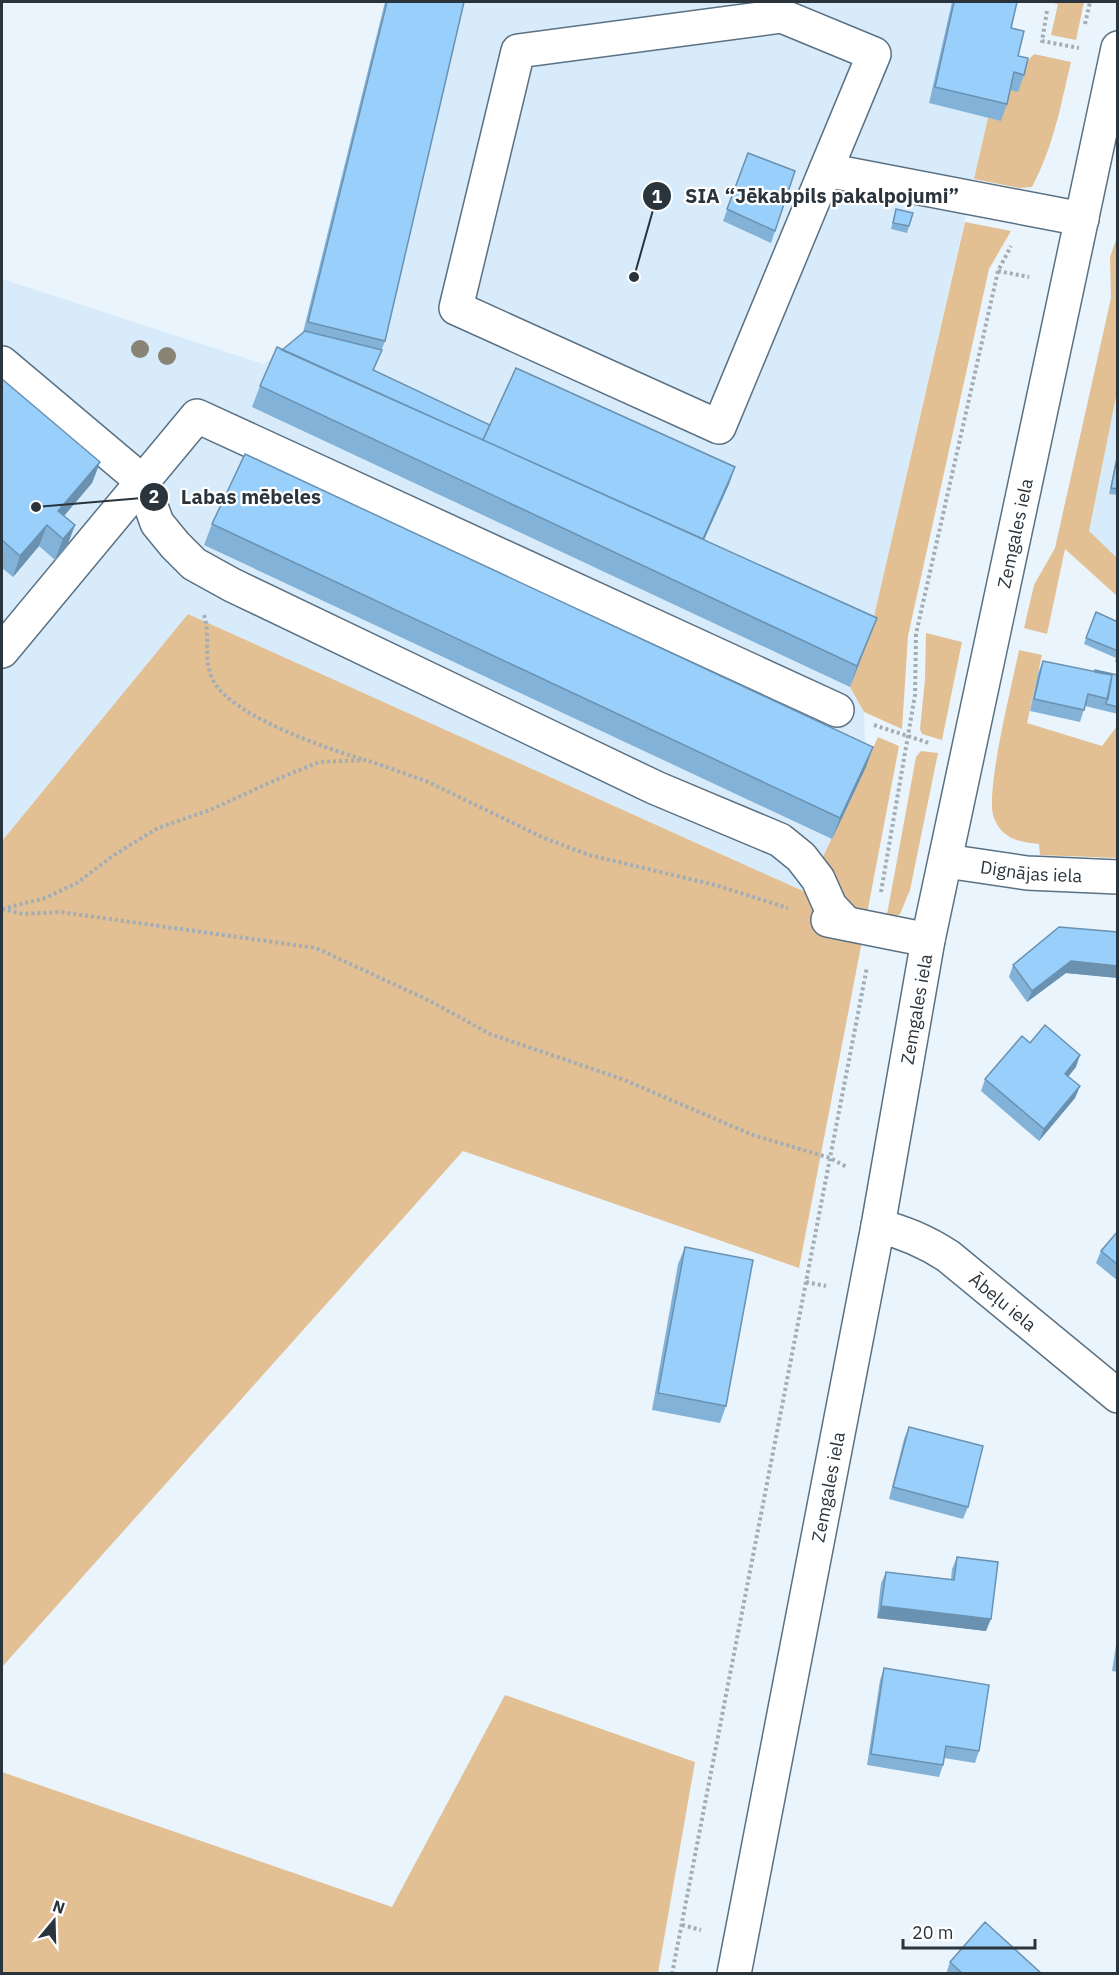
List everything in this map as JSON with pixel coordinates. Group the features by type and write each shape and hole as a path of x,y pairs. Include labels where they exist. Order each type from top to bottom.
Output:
{"street":[{"path":"782,16 874,54 826,170 719,427 456,308 518,51 782,16"},
{"name":"Zemgales iela","path":"734,1974 878,1226 928,940 1118,48"},
{"path":"826,170 1082,219"},
{"path":"2,363 142,481 157,523 195,564 232,585 656,788 780,840 801,857 818,879 830,906 850,924 928,940"},
{"path":"2,651 197,416 837,710"},
{"name":"Dignājas iela","path":"946,861 1027,873 1118,877"},
{"name":"Ābeļu iela","path":"878,1226 904,1232 927,1241 1118,1396"}],"path":[{"path":"1084,30 1090,2"},
{"path":"1047,11 1042,41 1080,48"},
{"path":"1077,60 1082,39"},
{"path":"672,1974 830,1158 850,924 915,694 916,634 998,271 1031,209"},
{"path":"202,607 207,624 209,669 214,682 234,704 328,749 426,781 535,833 589,855 715,885 850,924"},
{"path":"366,760 319,762 210,810 158,828 114,855 77,883 45,898 2,909 23,914 60,912 316,948 430,1000 490,1034 622,1079 753,1135 830,1158"}],"shaded area":[{"path":"385,2 1015,2 1005,45 1009,89 1001,121 988,118 869,638 850,687 864,712 866,767 832,904 188,614 2,841 2,279 263,364 300,343"},
{"path":"1048,2 1084,2 1076,40 1051,35 1058,4"},
{"path":"1034,54 1071,62 1056,126 1040,171 1032,187 1019,188 974,179 988,118 1001,120 1008,89 1018,91 1023,66"},
{"path":"965,222 1011,231 989,269 908,636 902,729 864,712 850,687 869,638"},
{"path":"1117,237 1117,392 1089,531 1117,558 1117,596 1065,549 1047,634 1024,628 1034,585 1055,548 1111,298 1110,257"},
{"path":"1117,392 1117,558 1088,532"},
{"path":"188,614 832,904 824,937 862,941 799,1268 463,1151 2,1667 2,841"},
{"path":"926,633 962,642 942,740 922,734 920,729 925,679"},
{"path":"1019,650 1042,655 1027,723 1102,746 1117,726 1117,858 1040,855 1039,844 1012,838 997,825 992,805 993,786"},
{"path":"878,737 899,746 866,919 855,917 818,868"},
{"path":"921,751 938,753 910,890 900,914 886,920 916,757"},
{"path":"505,1695 695,1762 658,1973 2,1973 2,1772 392,1907"}],"building":[{"path":"387,2 464,2 385,341 308,322"},
{"path":"954,2 1017,2 1011,28 1024,31 1018,56 1028,58 1024,75 1014,72 1007,104 935,87"},
{"path":"748,153 795,171 775,231 727,209"},
{"path":"896,209 913,213 909,226 893,223"},
{"path":"305,331 382,350 373,370 490,425 483,440 282,350"},
{"path":"277,347 877,618 857,666 260,386"},
{"path":"516,368 735,467 703,539 483,440"},
{"path":"2,379 100,462 58,511 75,525 63,539 47,525 20,556 2,540"},
{"path":"245,454 873,747 840,818 212,524"},
{"path":"1118,458 1118,489 1111,488"},
{"path":"1096,612 1118,622 1118,651 1086,638"},
{"path":"1043,661 1112,675 1108,699 1088,694 1084,710 1034,699"},
{"path":"1095,670 1118,675 1118,707 1106,704 1112,675 1095,672"},
{"path":"1059,927 1118,932 1118,966 1071,961 1032,991 1013,965"},
{"path":"1045,1025 1080,1055 1065,1074 1080,1086 1044,1129 985,1079 1022,1036 1030,1043"},
{"path":"1118,1231 1118,1265 1101,1251"},
{"path":"685,1247 753,1260 726,1406 658,1393"},
{"path":"909,1427 983,1446 968,1507 893,1487"},
{"path":"957,1557 998,1562 991,1619 881,1606 886,1572 954,1580"},
{"path":"884,1668 989,1685 979,1751 946,1746 943,1765 871,1754"},
{"path":"985,1922 1042,1974 963,1974 950,1962"}],"place":[{"name":"SIA “Jēkabpils pakalpojumi”","path":"634,277"},
{"name":"Labas mēbeles","path":"36,507"}]}
